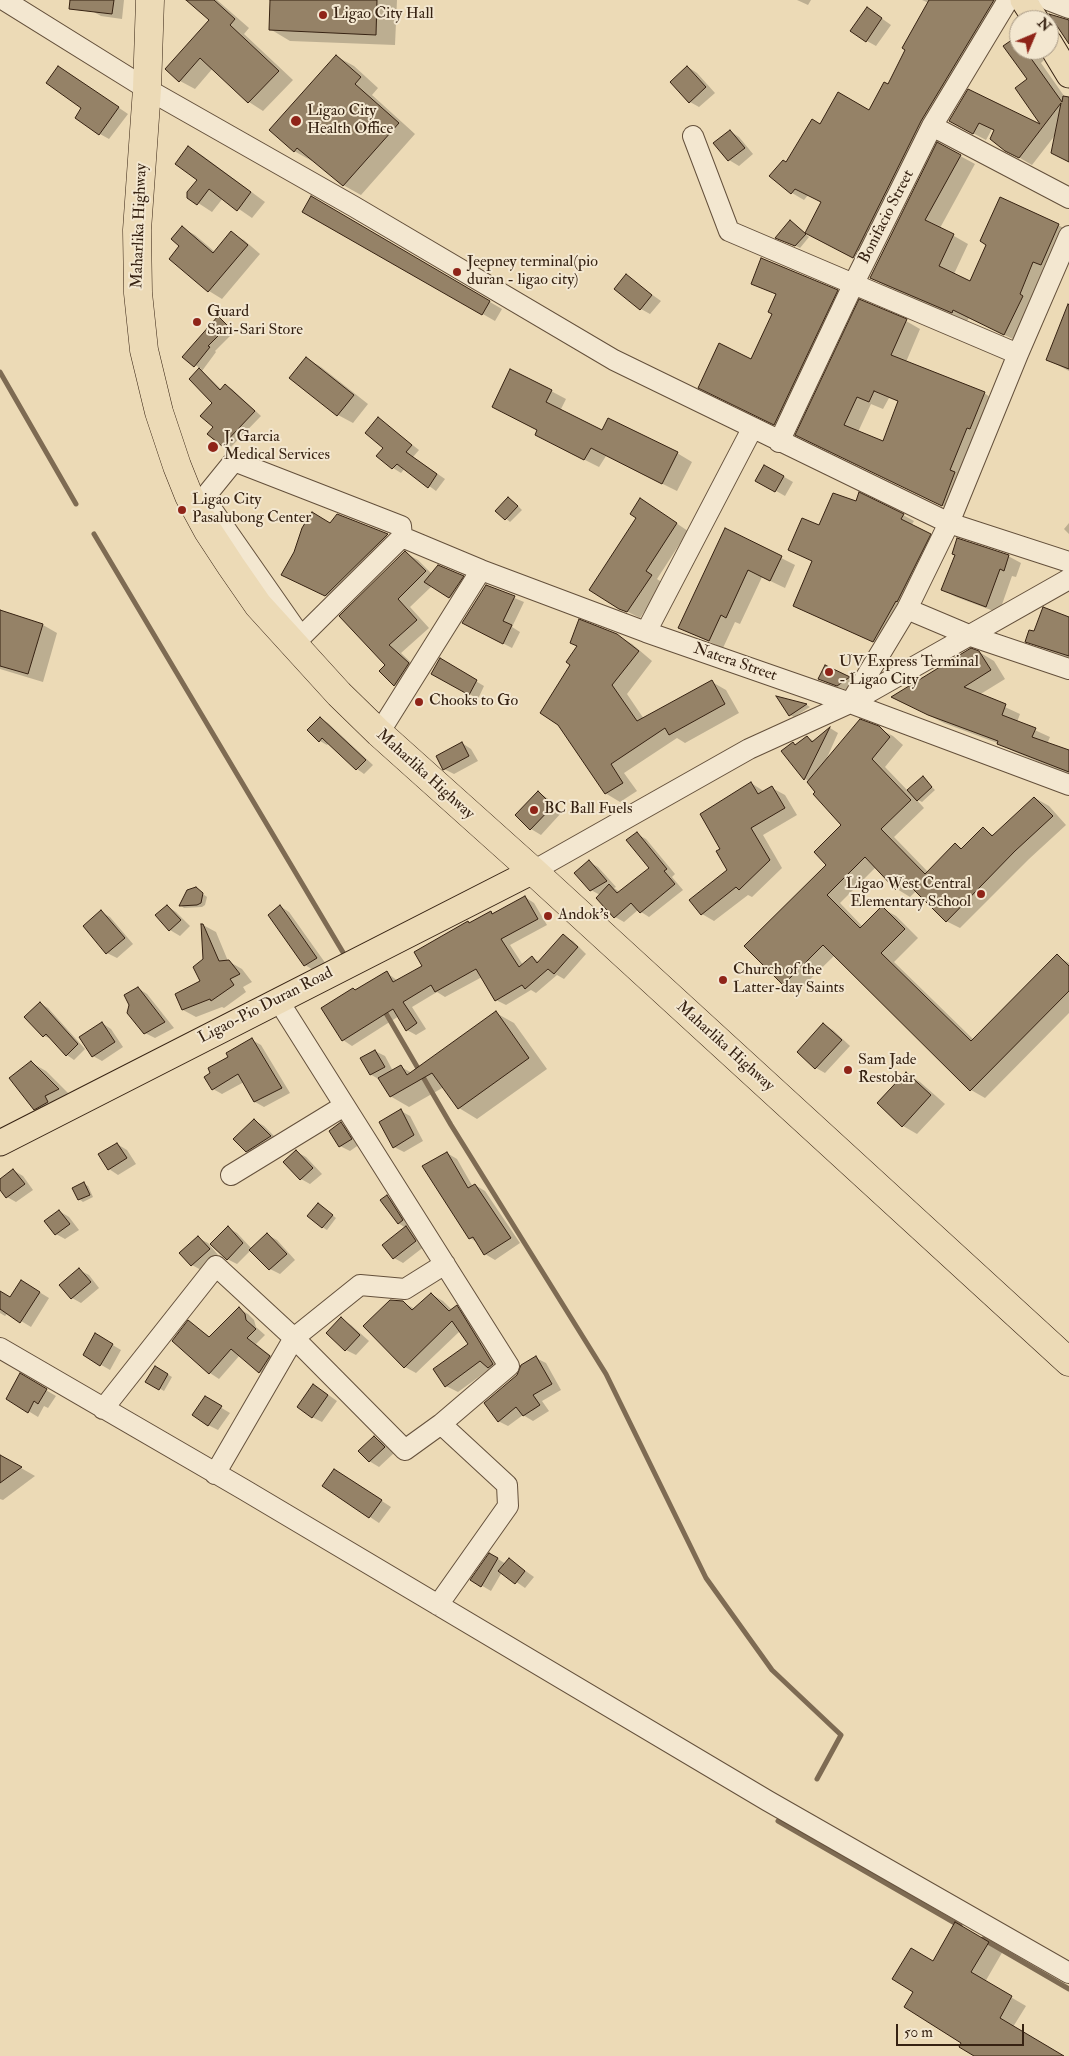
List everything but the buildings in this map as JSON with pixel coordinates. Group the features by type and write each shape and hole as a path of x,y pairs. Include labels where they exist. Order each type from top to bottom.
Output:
{"highway":[{"name":"Maharlika Highway","path":"150,0 147,89 137,230 138,293 144,350 159,412 177,466 189,496 208,531 258,605 339,694 379,733 533,871 1069,1362"}],"main road":[{"path":"1059,58 1069,75"},
{"name":"Ligao-Pio Duran Road","path":"0,1143 533,871"}],"street":[{"path":"4,0 147,89 353,206 614,360 752,429 949,523 1069,562"},
{"name":"Bonifacio Street","path":"779,442 854,283 932,126 1008,0"},
{"path":"1048,0 1069,8"},
{"path":"932,126 1069,198"},
{"path":"693,136 729,231 1018,354"},
{"path":"850,703 907,608 949,523 1018,354 1069,236"},
{"path":"646,632 752,429"},
{"path":"234,461 400,526 402,537 301,636 204,498 234,461"},
{"name":"Natera Street","path":"402,537 481,570 646,632 850,703 1069,785"},
{"path":"379,733 481,570"},
{"path":"533,871 749,748 850,703 1069,580"},
{"path":"907,608 970,636 1069,669"},
{"path":"103,1408 216,1266 294,1338 405,1450 441,1424 509,1366 278,1000"},
{"path":"231,1175 344,1106"},
{"path":"215,1474 294,1338 360,1285 405,1289 445,1264"},
{"path":"0,1348 768,1801 1069,1972"},
{"path":"438,1605 508,1506 507,1485 441,1424"}],"waterway":[{"path":"0,372 76,504"},
{"path":"94,534 344,954"},
{"path":"384,1010 451,1125 606,1374 706,1578 772,1670 841,1735 817,1779"},
{"path":"778,1821 960,1926"},
{"path":"983,1939 1069,1989"}],"place":[{"name":"Ligao City Hall","path":"323,15"},
{"name":"Ligao City Health Office","path":"296,121"},
{"name":"Jeepney terminal(pio duran - ligao city)","path":"457,272"},
{"name":"Guard Sari-Sari Store","path":"197,322"},
{"name":"J. Garcia Medical Services","path":"213,447"},
{"name":"Ligao City Pasalubong Center","path":"182,510"},
{"name":"UV Express Terminal - Ligao City","path":"829,672"},
{"name":"Chooks to Go","path":"419,702"},
{"name":"BC Ball Fuels","path":"534,810"},
{"name":"Ligao West Central Elementary School","path":"981,894"},
{"name":"Andok's","path":"548,916"},
{"name":"Church of the Latter-day Saints","path":"723,980"},
{"name":"Sam Jade Restobar","path":"848,1070"}]}
